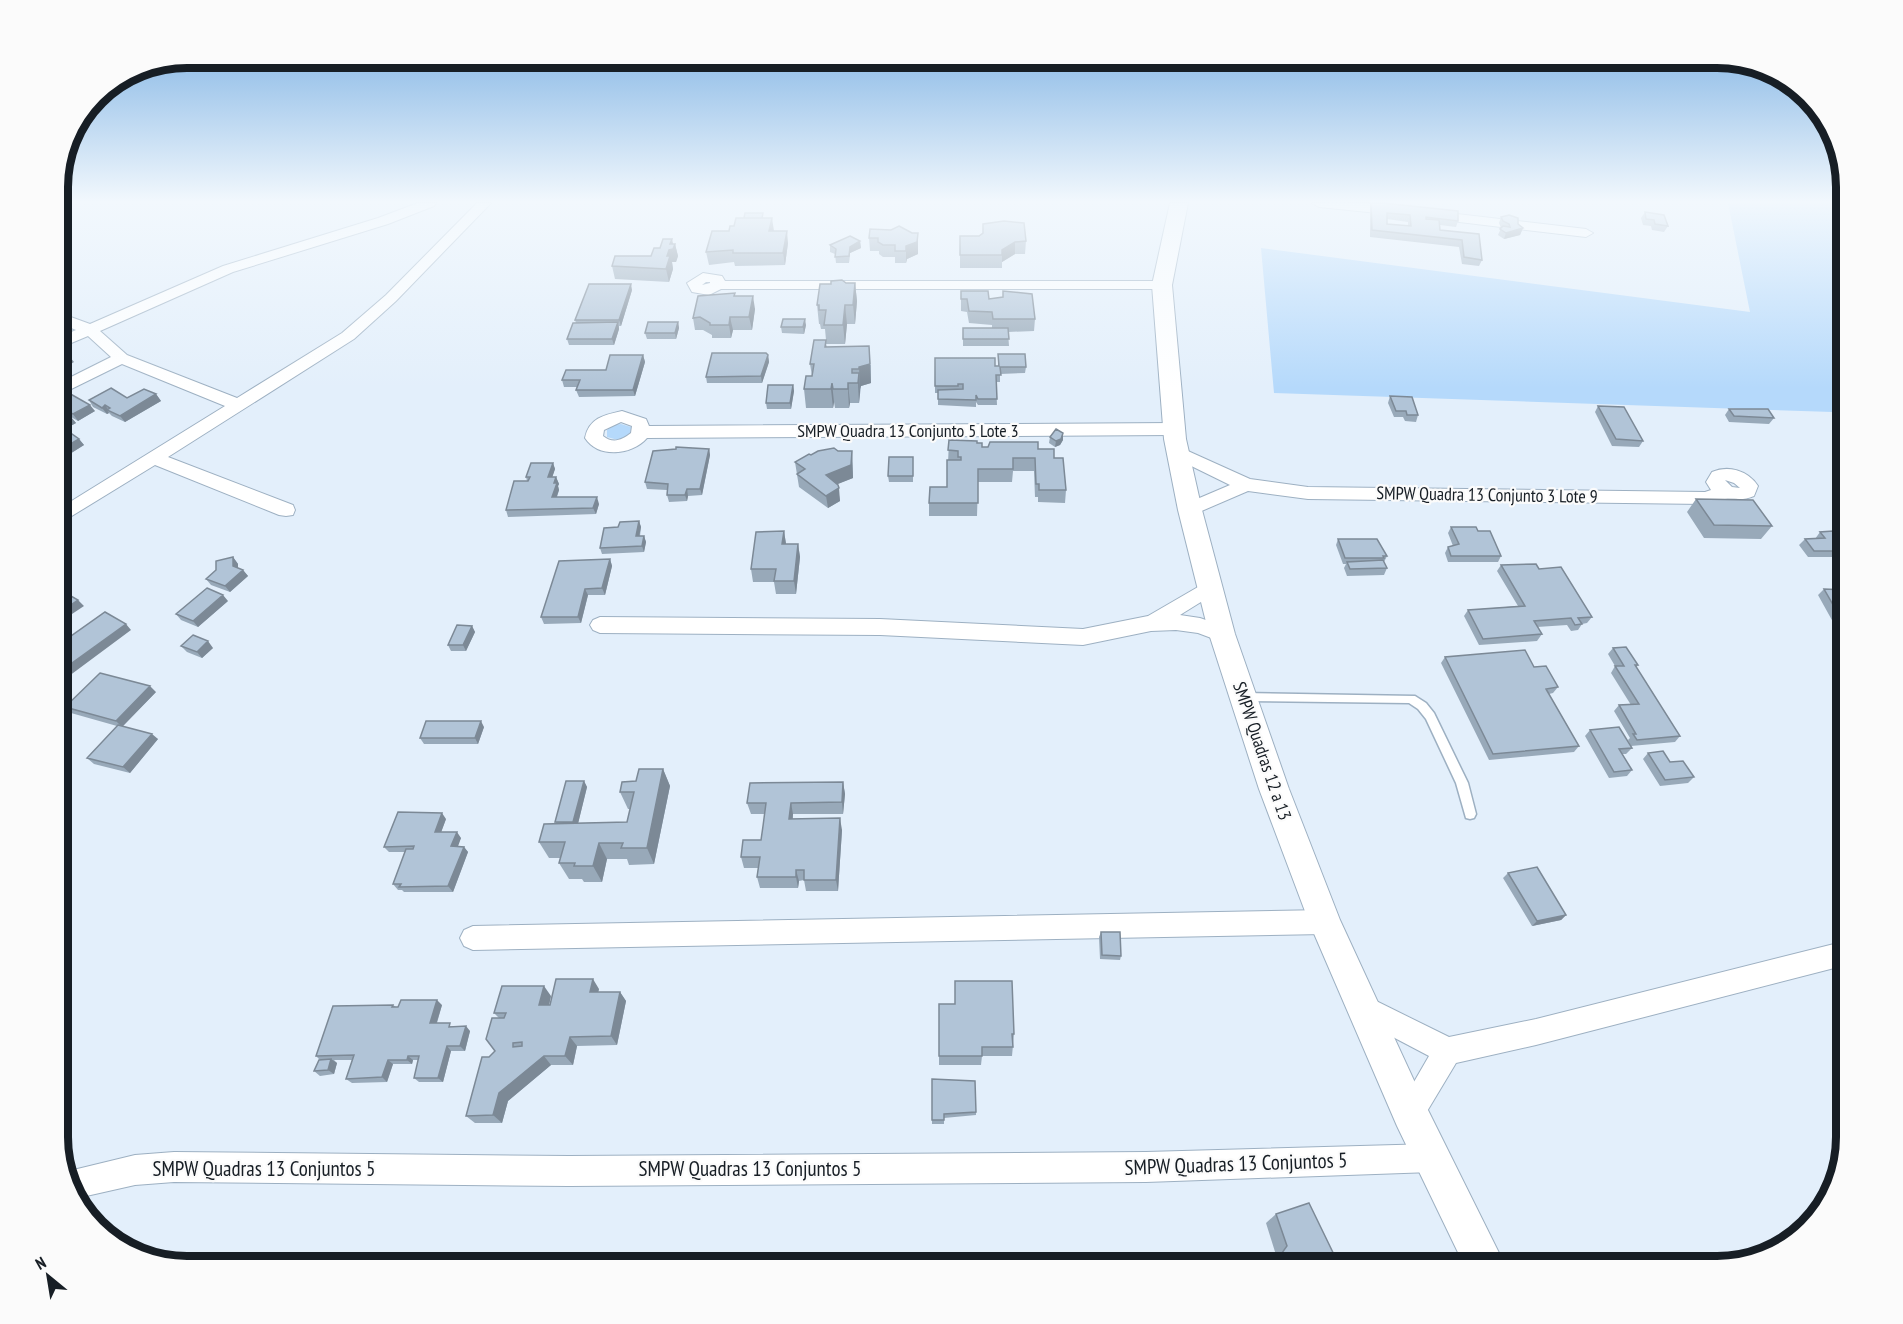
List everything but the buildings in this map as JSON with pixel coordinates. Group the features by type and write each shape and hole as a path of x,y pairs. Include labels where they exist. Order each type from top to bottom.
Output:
{"street":[{"path":"68,339 242,265"},
{"path":"68,512 348,336 391,298 423,265"},
{"name":"SMPW Quadras 12 a 13","path":"1166,265 1162,285 1177,441 1190,510 1222,634 1274,789 1325,922 1410,1113 1481,1256"},
{"path":"718,285 1162,285"},
{"path":"68,321 89,329 121,358 239,405"},
{"path":"68,385 121,358"},
{"name":"SMPW Quadra 13 Conjunto 5 Lote 3","path":"642,432 1177,441"},
{"name":"SMPW Quadra 13 Conjunto 3 Lote 9","path":"1177,441 1246,485 1308,493 1705,498 1727,492"},
{"path":"153,459 286,510"},
{"path":"1190,510 1246,485"},
{"path":"1152,623 1210,587"},
{"path":"600,625 880,627 1083,637 1152,623 1176,622 1200,626 1222,634"},
{"path":"473,938 1325,922"},
{"path":"1362,1007 1448,1051 1536,1032 1836,956"},
{"path":"1410,1113 1448,1051"},
{"name":"SMPW Quadras 13 Conjuntos 5","path":"77,1183 135,1170 174,1167 568,1171 1099,1167 1432,1158"}],"lane":[{"path":"1243,696 1411,699 1422,706 1430,716 1462,783 1470,814"}],"shaded area":[{"path":"1263,265 1389,265 1750,312 1740,265 1836,265 1836,416 1833,412 1274,393"},
{"path":"621,424 631,427 630,435 618,440 607,437 607,430 613,425"}]}
